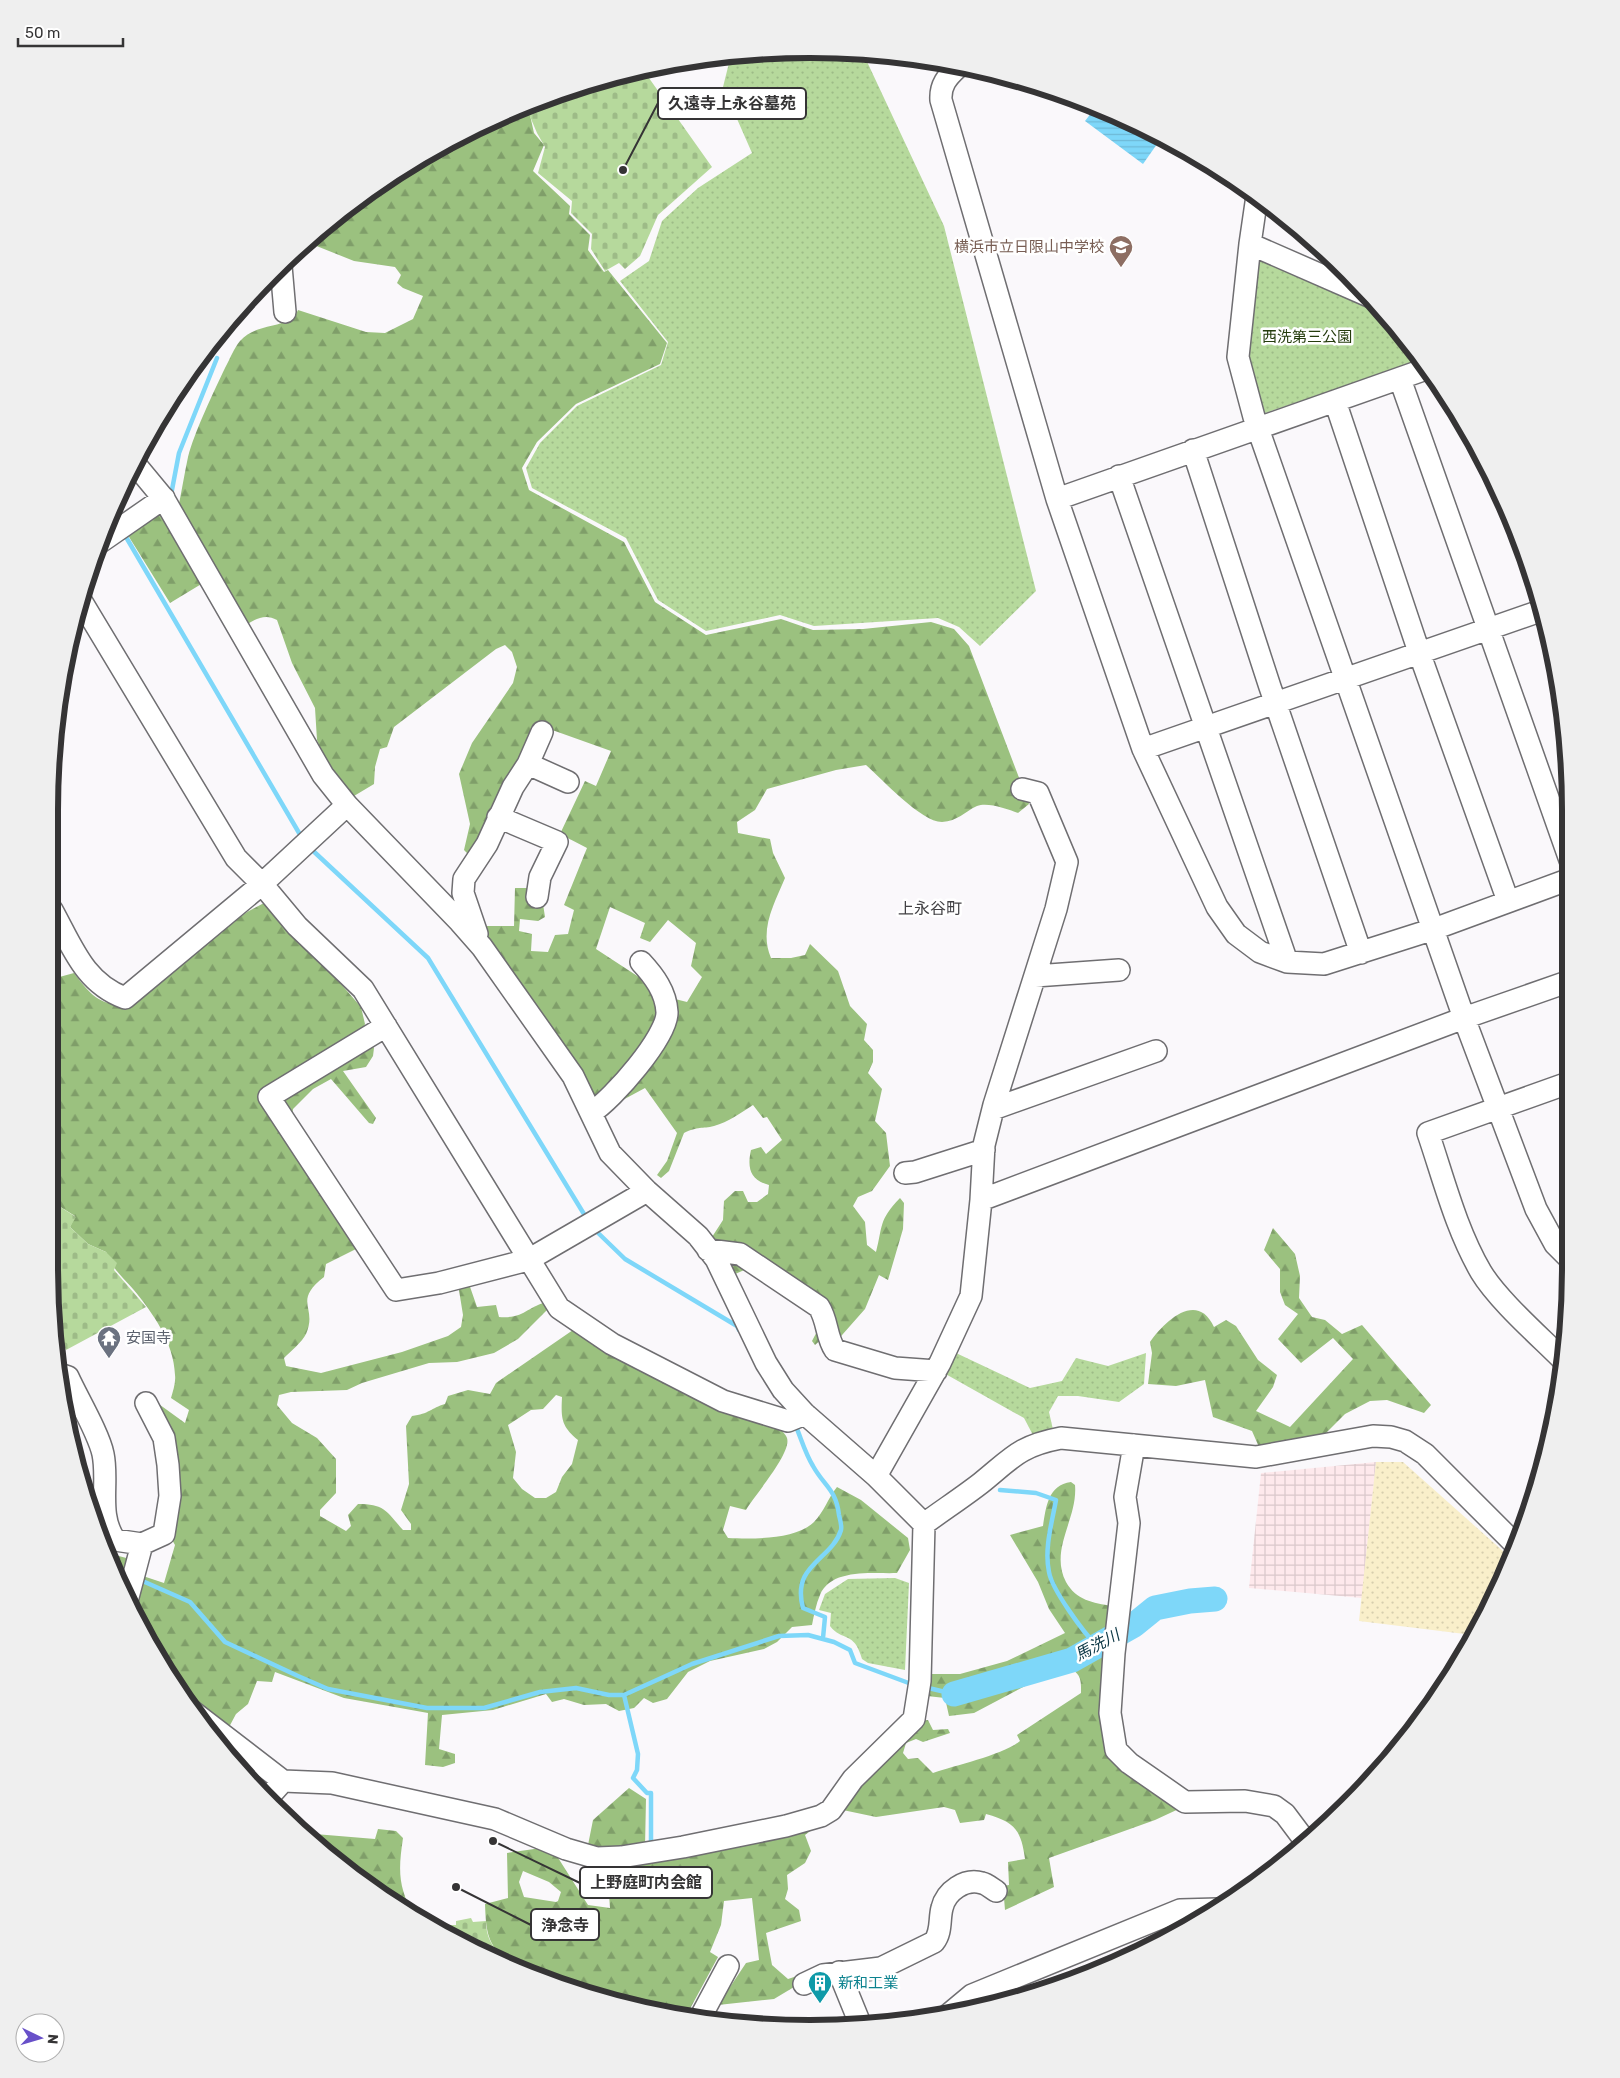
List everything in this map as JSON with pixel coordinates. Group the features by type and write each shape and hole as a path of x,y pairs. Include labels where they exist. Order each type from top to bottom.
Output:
{"street":[{"path":"954,72 940,90 940,100 1057,499 1143,749 1217,907 1236,934 1260,952 1287,962 1324,964 1434,929 1562,882"},
{"path":"1256,204 1238,357 1258,427 1464,1018 1536,1209 1555,1244 1562,1251"},
{"path":"1250,244 1354,290"},
{"path":"282,274 285,312"},
{"path":"1057,499 1258,427 1421,372"},
{"path":"1400,379 1562,837"},
{"path":"1335,402 1419,652 1508,901"},
{"path":"1193,450 1275,702 1361,952"},
{"path":"139,469 166,502 323,775 348,805 482,947 574,1076 610,1153 647,1191 698,1236 716,1259 766,1363 799,1417 876,1476 924,1524 919,1688 914,1719 853,1779 831,1810 821,1816 786,1826 692,1846 620,1858 597,1858 495,1819 332,1783 283,1781 216,1729"},
{"path":"1119,476 1287,962"},
{"path":"109,537 166,502"},
{"path":"85,608 236,858 262,884 297,926 363,989 559,1308 612,1344 723,1401 799,1417"},
{"path":"1143,749 1536,612"},
{"path":"482,947 463,893 464,879 487,844 498,817 513,787 528,764 542,732"},
{"path":"528,764 568,782"},
{"path":"876,1476 936,1371 971,1296 984,1150 993,1109 1056,909 1067,862 1038,793 1022,789"},
{"path":"58,921 87,972 110,992 126,998 262,884 348,805"},
{"path":"498,817 557,842 540,878 537,897"},
{"path":"592,1112 604,1105 635,1070 661,1032 667,1015 664,995 652,974 641,962"},
{"path":"1035,976 1120,970"},
{"path":"981,1200 1464,1018 1562,984"},
{"path":"386,1026 270,1097 396,1290 439,1283 528,1260 647,1191"},
{"path":"993,1109 1156,1051"},
{"path":"1557,1354 1517,1314 1482,1274 1460,1230 1428,1133 1562,1088"},
{"path":"904,1173 915,1172 984,1150"},
{"path":"708,1250 740,1254 818,1307 825,1318 830,1343 835,1350 895,1368 936,1371"},
{"path":"66,1376 68,1377 103,1454 104,1493 108,1530 115,1540 142,1544 164,1534 170,1496 164,1438 146,1403"},
{"path":"924,1524 982,1482 1006,1460 1036,1443 1061,1438 1256,1457 1373,1436 1391,1437 1406,1441 1425,1454 1511,1540"},
{"path":"1134,1445 1125,1497 1128,1522 1114,1653 1110,1714 1116,1750 1129,1764 1185,1802 1245,1801 1274,1806 1285,1814 1303,1836"},
{"path":"132,1586 142,1544"},
{"path":"272,1793 283,1781"},
{"path":"804,1984 823,1975 839,1972 864,1972 881,1968 934,1942 939,1937 942,1906 946,1897 958,1886 969,1881 984,1883 996,1891"},
{"path":"959,2005 972,1995 1180,1910 1203,1909"},
{"path":"703,2013 728,1966"},
{"path":"839,1972 858,2019"}],"shaded area":[{"path":"1376,1462 1362,1598 1249,1588 1261,1473"}],"green space":[{"path":"810,58 866,60 944,226 1036,591 980,646 959,627 938,618 814,626 780,615 706,631 658,600 626,538 532,488 526,468 540,443 577,406 661,365 668,342 620,281 649,261 662,221 698,188 752,153 723,87 729,62 761,59"},
{"path":"647,76 712,167 658,215 640,256 625,269 619,263 605,271 591,249 592,234 571,213 572,201 538,173 545,147 528,113 568,97"},
{"path":"529,112 534,133 544,145 533,171 570,206 569,214 590,235 588,250 604,272 608,270 667,343 660,364 576,404 537,442 522,468 529,490 624,542 655,602 706,635 781,619 813,630 863,629 931,622 954,629 969,646 1029,804 1018,813 998,806 981,805 952,820 942,822 933,820 913,808 866,765 836,770 767,789 755,810 737,822 738,833 770,839 773,853 785,878 769,917 767,927 768,948 771,958 791,958 805,955 810,944 838,971 850,1006 867,1024 864,1040 873,1050 873,1062 868,1073 882,1089 875,1121 886,1133 890,1166 872,1191 858,1197 853,1206 865,1222 867,1245 876,1252 881,1230 888,1212 900,1198 904,1203 903,1229 888,1280 879,1275 865,1309 835,1343 824,1337 815,1345 812,1341 822,1322 751,1267 733,1275 712,1237 723,1220 724,1201 735,1191 743,1191 748,1202 757,1202 768,1194 769,1185 754,1176 749,1162 751,1150 761,1147 766,1154 782,1140 767,1117 763,1118 753,1105 719,1124 693,1129 684,1133 669,1171 661,1178 657,1175 667,1161 677,1133 645,1088 619,1102 595,1101 496,952 482,926 514,926 515,888 528,888 529,902 543,904 545,917 538,921 520,919 519,931 532,934 531,951 548,952 555,935 568,934 574,910 564,905 587,848 560,834 585,781 596,786 611,751 541,726 519,768 492,805 484,829 471,857 464,850 470,824 459,774 472,743 513,683 517,667 512,652 505,645 496,649 394,727 387,747 380,749 375,767 374,784 354,796 344,788 326,763 317,740 315,708 292,663 277,620 264,617 256,619 245,626 177,514 188,457 195,436 234,350 247,335 288,320 298,310 366,332 385,333 413,319 423,296 403,288 397,283 401,275 395,267 354,261 313,245 392,184 434,158 477,135","holes":["610,907 645,923 640,938 650,942 668,920 696,943 691,966 702,977 687,1002 671,998 596,949"]},
{"name":"西洗第三公園","path":"1262,254 1360,297 1415,363 1265,413 1245,354 1257,257"},
{"path":"159,511 203,583 170,603 126,532"},
{"path":"264,903 274,907 361,1007 365,1024 362,1031 374,1048 373,1056 366,1067 343,1071 376,1118 373,1124 369,1123 331,1079 313,1089 293,1109 289,1139 360,1247 326,1264 324,1277 309,1293 307,1299 309,1325 306,1334 284,1358 286,1366 321,1373 402,1352 448,1336 461,1327 463,1315 458,1284 468,1281 477,1307 496,1305 499,1317 515,1316 548,1302 550,1307 518,1339 494,1353 457,1362 429,1363 362,1383 347,1390 291,1392 279,1395 277,1405 292,1423 317,1438 336,1459 336,1493 320,1510 320,1516 346,1531 351,1526 348,1515 358,1504 374,1505 388,1513 403,1530 411,1530 411,1524 401,1510 409,1484 406,1426 412,1416 422,1414 445,1404 448,1396 468,1390 490,1394 496,1383 573,1330 611,1351 780,1428 785,1434 787,1445 784,1454 746,1510 730,1506 723,1530 728,1538 773,1537 806,1528 814,1522 837,1487 861,1500 908,1538 910,1550 897,1573 854,1574 833,1580 825,1586 820,1595 812,1625 792,1627 777,1642 764,1649 710,1661 688,1672 667,1699 653,1703 644,1698 634,1708 619,1711 606,1704 584,1705 564,1699 552,1702 546,1694 493,1710 442,1715 439,1749 455,1754 455,1763 443,1767 425,1765 428,1713 344,1698 275,1672 272,1682 257,1681 248,1704 236,1714 228,1729 201,1710 158,1644 134,1599 143,1576 164,1583 175,1545 171,1538 156,1402 185,1423 189,1410 171,1398 175,1381 174,1363 167,1340 155,1318 141,1298 115,1268 106,1252 88,1244 70,1227 75,1216 58,1205 58,977 74,973 89,991 100,1000 107,1003 123,1004 247,912","holes":["556,1395 562,1397 565,1426 578,1440 572,1464 562,1477 556,1492 546,1498 535,1498 522,1489 513,1478 516,1452 508,1425 531,1410 543,1409"]},
{"path":"58,1206 76,1217 70,1227 88,1244 106,1252 117,1263 114,1270 146,1307 66,1350 61,1339 59,1317"},
{"path":"1273,1228 1295,1254 1300,1276 1299,1298 1312,1317 1325,1320 1342,1334 1362,1325 1431,1405 1424,1413 1387,1400 1370,1401 1345,1414 1320,1439 1259,1447 1252,1431 1213,1417 1205,1380 1176,1386 1148,1384 1152,1353 1150,1342 1172,1319 1190,1310 1199,1311 1207,1316 1214,1327 1226,1320 1236,1326 1258,1360 1277,1375 1273,1387 1256,1411 1290,1427 1353,1359 1333,1338 1301,1363 1278,1339 1298,1314 1285,1305 1280,1292 1280,1269 1264,1250"},
{"path":"956,1353 1030,1388 1062,1381 1076,1358 1108,1366 1146,1353 1144,1384 1119,1402 1078,1396 1058,1396 1049,1412 1054,1434 1034,1437 1024,1418 942,1372"},
{"path":"1071,1482 1075,1485 1075,1498 1062,1546 1062,1570 1070,1588 1080,1597 1092,1602 1112,1606 1105,1729 1183,1807 1155,1820 1049,1858 1054,1887 1005,1910 1003,1886 1009,1885 1008,1862 1025,1859 1019,1834 1004,1820 986,1814 984,1820 960,1823 955,1810 944,1807 876,1817 838,1809 921,1721 928,1720 933,1730 948,1729 950,1733 923,1742 916,1739 906,1743 903,1753 908,1759 918,1758 933,1773 991,1755 1012,1746 1020,1741 1017,1735 1081,1693 1081,1683 1076,1672 1073,1670 1027,1685 974,1713 949,1716 945,1698 927,1696 928,1674 960,1674 1007,1661 1065,1633 1049,1609 1038,1582 1010,1535 1043,1526 1047,1505 1053,1492 1057,1487"},
{"path":"115,1555 130,1559 125,1579"},
{"path":"895,1578 909,1583 905,1670 868,1663 862,1659 859,1650 852,1640 834,1631 830,1626 831,1613 819,1610 825,1594 848,1579"},
{"path":"629,1788 646,1799 645,1847 587,1850 593,1820"},
{"path":"378,1829 396,1831 403,1838 400,1870 402,1888 408,1904 352,1865 314,1834 375,1839"},
{"path":"813,1829 805,1835 811,1851 805,1863 787,1875 788,1889 785,1899 799,1910 801,1921 766,1933 772,1965 788,1979 803,1974 804,1981 774,1999 718,2005 746,1963 759,1960 752,1898 724,1901 721,1925 710,1952 718,1957 689,2010 615,1995 568,1981 499,1953 488,1933 485,1904 508,1898 507,1853 541,1848 555,1853 588,1905 610,1908 607,1867","holes":["523,1871 549,1882 561,1892 556,1902 524,1897 519,1882"]},
{"path":"471,1918 473,1922 486,1921 488,1937 500,1953 449,1928 448,1925 456,1925 456,1921"}],"sand":[{"path":"1376,1462 1403,1462 1506,1554 1485,1601 1467,1634 1359,1621"}],"water":[{"path":"1092,112 1158,143 1143,164 1085,121"}],"waterway":[{"path":"171,495 179,453 217,358"},
{"path":"126,537 302,838"},
{"path":"310,848 428,958 587,1219"},
{"path":"593,1228 625,1259 737,1326 739,1330"},
{"path":"795,1424 810,1461 835,1499 841,1525 841,1530 830,1549 807,1572 801,1593 803,1608 825,1617 823,1638"},
{"path":"1000,1490 1036,1493 1056,1500 1047,1554 1051,1580 1077,1622 1097,1646"},
{"path":"123,1575 128,1576"},
{"path":"138,1579 190,1602 225,1642 298,1676 328,1689 427,1708 484,1708 540,1692 576,1688 609,1695 624,1695 692,1664 779,1636 808,1635 834,1642 850,1650 855,1663 914,1685"},
{"name":"馬洗川","path":"954,1694 1072,1660 1134,1625 1155,1608 1190,1601 1215,1599"},
{"path":"924,1687 954,1694"},
{"path":"624,1695 638,1754 637,1770 633,1778 647,1793 651,1793 651,1843"}],"place":[{"name":"久遠寺上永谷墓苑","path":"623,170"},
{"name":"横浜市立日限山中学校","path":"1121,268"},
{"name":"安国寺","path":"109,1359"},
{"name":"上野庭町内会館","path":"493,1841"},
{"name":"浄念寺","path":"456,1887"},
{"name":"新和工業","path":"820,2004"}],"district":[{"name":"上永谷町","path":"930,908"}]}
